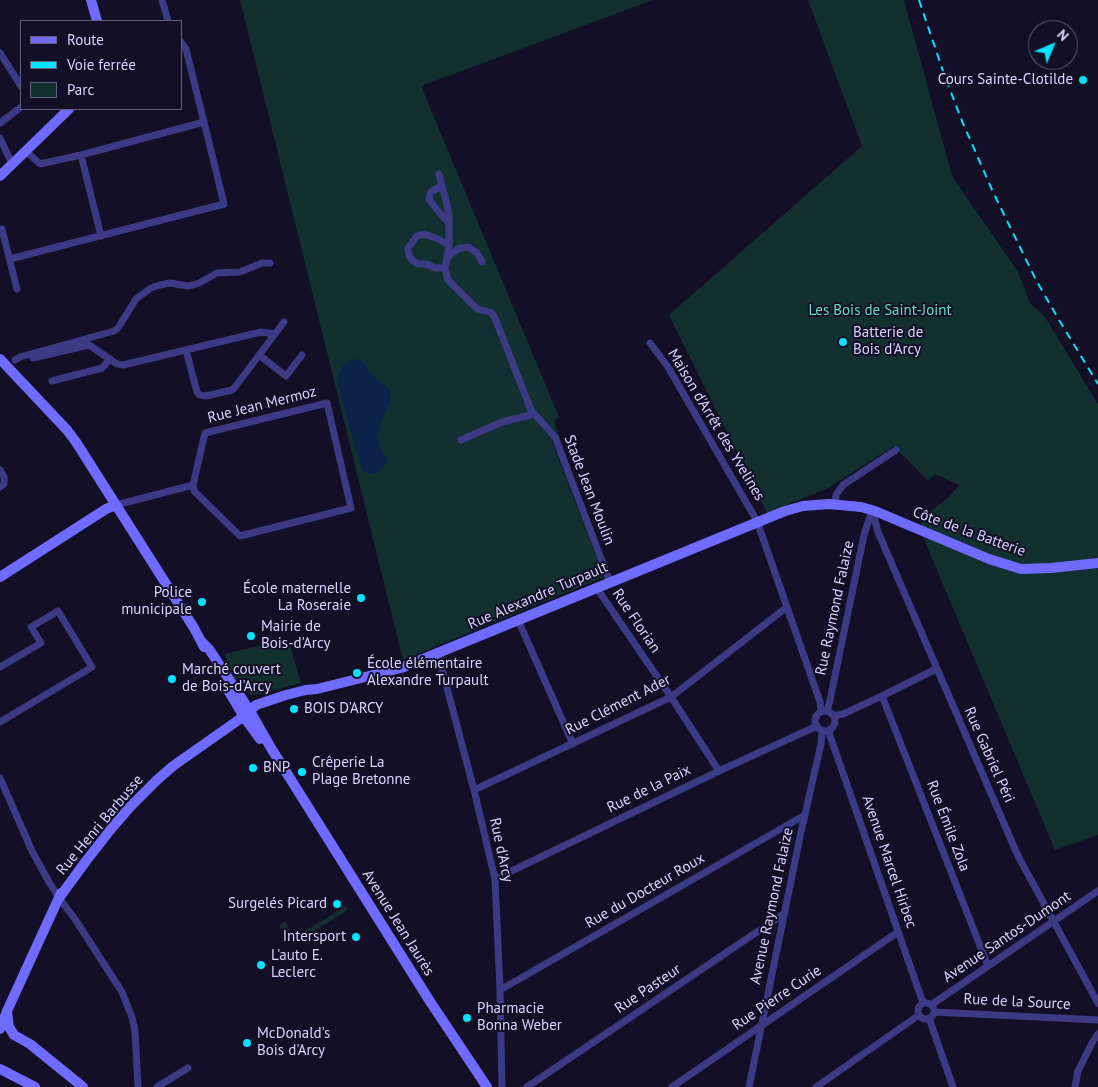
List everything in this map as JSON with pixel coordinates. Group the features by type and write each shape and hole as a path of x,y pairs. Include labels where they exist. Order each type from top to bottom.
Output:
{"main road":[{"path":"92,0 97,20"},
{"path":"0,176 68,110"},
{"name":"Avenue Jean Jaurès","path":"0,359 11,364 76,442 202,642 209,649 247,714 287,773 431,1003 487,1087"},
{"path":"0,577 116,505"},
{"name":"Rue Alexandre Turpault","path":"247,714 256,705 277,698 401,668 785,511 803,506 836,505 861,507 891,518"},
{"name":"Côte de la Batterie","path":"891,518 1021,569 1098,563"},
{"name":"Rue Henri Barbusse","path":"0,1029 69,876 86,850 146,782 171,761 205,739 214,737 247,714"},
{"path":"7,1011 9,1027 14,1036 30,1044 83,1087"},
{"path":"0,1070 35,1087"},
{"path":"0,1076 22,1087"}],"street":[{"path":"162,0 168,20"},
{"path":"10,259 224,204 186,49 182,43"},
{"path":"0,53 20,84"},
{"path":"0,123 20,108"},
{"path":"26,151 40,164 204,122"},
{"path":"0,138 12,164"},
{"path":"81,155 101,236"},
{"path":"439,174 449,215 449,245 445,268 418,264 409,256 408,248 417,236 424,234 449,245"},
{"path":"442,186 432,191 429,199 449,223"},
{"path":"2,229 17,289"},
{"path":"447,259 460,248 468,247 477,253 482,262"},
{"path":"11,364 20,356 114,331 118,328 136,299 160,284 192,285 217,273 240,272 262,263 270,263"},
{"name":"Stade Jean Moulin","path":"445,268 448,280 473,305 478,309 492,312 531,410 555,437 610,582"},
{"path":"186,350 197,392 200,396 232,390 284,322"},
{"path":"11,364 89,345 117,364 123,365 261,332 275,334"},
{"name":"Maison d'Arrêt des Yvelines","path":"650,343 668,367 757,521"},
{"path":"259,355 286,376 302,355"},
{"path":"52,381 102,368 110,359"},
{"name":"Rue Jean Mermoz","path":"327,403 351,508 240,536 194,491 193,485 205,433 327,403"},
{"path":"461,440 502,422 534,414"},
{"path":"836,505 836,495 843,485 896,450"},
{"path":"0,470 4,477 4,484 0,487"},
{"path":"116,505 193,485"},
{"name":"Rue Gabriel Péri","path":"872,510 878,532 1018,856 1098,1003"},
{"name":"Rue Raymond Falaize","path":"824,712 840,653 864,535 872,510"},
{"path":"757,521 824,712 834,716 843,714 936,669"},
{"name":"Rue Florian","path":"596,588 720,770"},
{"name":"Rue Clément Ader","path":"474,790 671,697 787,607"},
{"path":"0,667 41,643 31,627 58,611 92,667 0,722"},
{"path":"518,620 573,744"},
{"name":"Rue d'Arcy","path":"438,654 495,879 502,1087"},
{"name":"Rue Émile Zola","path":"882,696 988,966"},
{"path":"824,712 816,717 816,723 823,729 834,724 834,716"},
{"name":"Rue de la Paix","path":"495,879 720,770 823,729"},
{"name":"Avenue Raymond Falaize","path":"749,1087 823,729"},
{"name":"Avenue Marcel Hirbec","path":"823,729 923,1003"},
{"path":"0,778 32,852 49,882 75,918 122,992 129,1008 135,1031 138,1087"},
{"name":"Rue du Docteur Roux","path":"500,990 805,815"},
{"name":"Avenue Santos-Dumont","path":"933,1008 988,966 1098,891"},
{"name":"Rue Pasteur","path":"527,1087 785,913"},
{"name":"Rue Pierre Curie","path":"672,1087 898,932"},
{"path":"919,1015 918,1008 923,1003 928,1003 933,1008 932,1016 929,1018"},
{"name":"Rue de la Source","path":"933,1008 1098,1020"},
{"path":"919,1015 923,1018 929,1018"},
{"path":"816,1087 919,1015"},
{"path":"929,1018 953,1087"},
{"path":"1075,1087 1078,1071 1098,1034"},
{"path":"157,1087 188,1068"}],"green space":[{"path":"240,0 653,0 421,86 559,417 554,421 560,438 552,441 604,577 403,660"},
{"name":"Les Bois de Saint-Joint","path":"808,0 904,0 952,176 1018,272 1030,303 1045,317 1098,404 1098,835 1055,850 923,537 921,519 949,497 959,485 935,474 928,481 894,446 828,488 767,513 669,315 862,146"},
{"path":"288,639 301,683 261,694 251,695 243,689 229,668 225,654"},
{"path":"346,906 348,910 310,934 308,931 293,940 288,939 279,925 285,921 295,937"}],"water":[{"path":"357,359 362,361 376,379 391,392 390,401 380,425 378,436 381,449 388,459 386,464 375,474 366,473 362,470 338,382 339,372 343,366"}],"railway":[{"path":"919,0 962,121 993,192 1036,280 1098,384"}],"place":[{"name":"Cours Sainte-Clotilde","path":"1083,80"},
{"name":"Batterie de Bois d'Arcy","path":"843,342"},
{"name":"École maternelle La Roseraie","path":"361,598"},
{"name":"Police municipale","path":"202,602"},
{"name":"Mairie de Bois-d'Arcy","path":"251,636"},
{"name":"École élémentaire Alexandre Turpault","path":"357,673"},
{"name":"Marché couvert de Bois-d'Arcy","path":"172,679"},
{"name":"BOIS D'ARCY","path":"294,709"},
{"name":"BNP","path":"253,768"},
{"name":"Crêperie La Plage Bretonne","path":"302,772"},
{"name":"Surgelés Picard","path":"337,904"},
{"name":"Intersport","path":"356,937"},
{"name":"L'auto E. Leclerc","path":"261,965"},
{"name":"Pharmacie Bonna Weber","path":"467,1018"},
{"name":"McDonald's Bois d'Arcy","path":"247,1043"}]}
